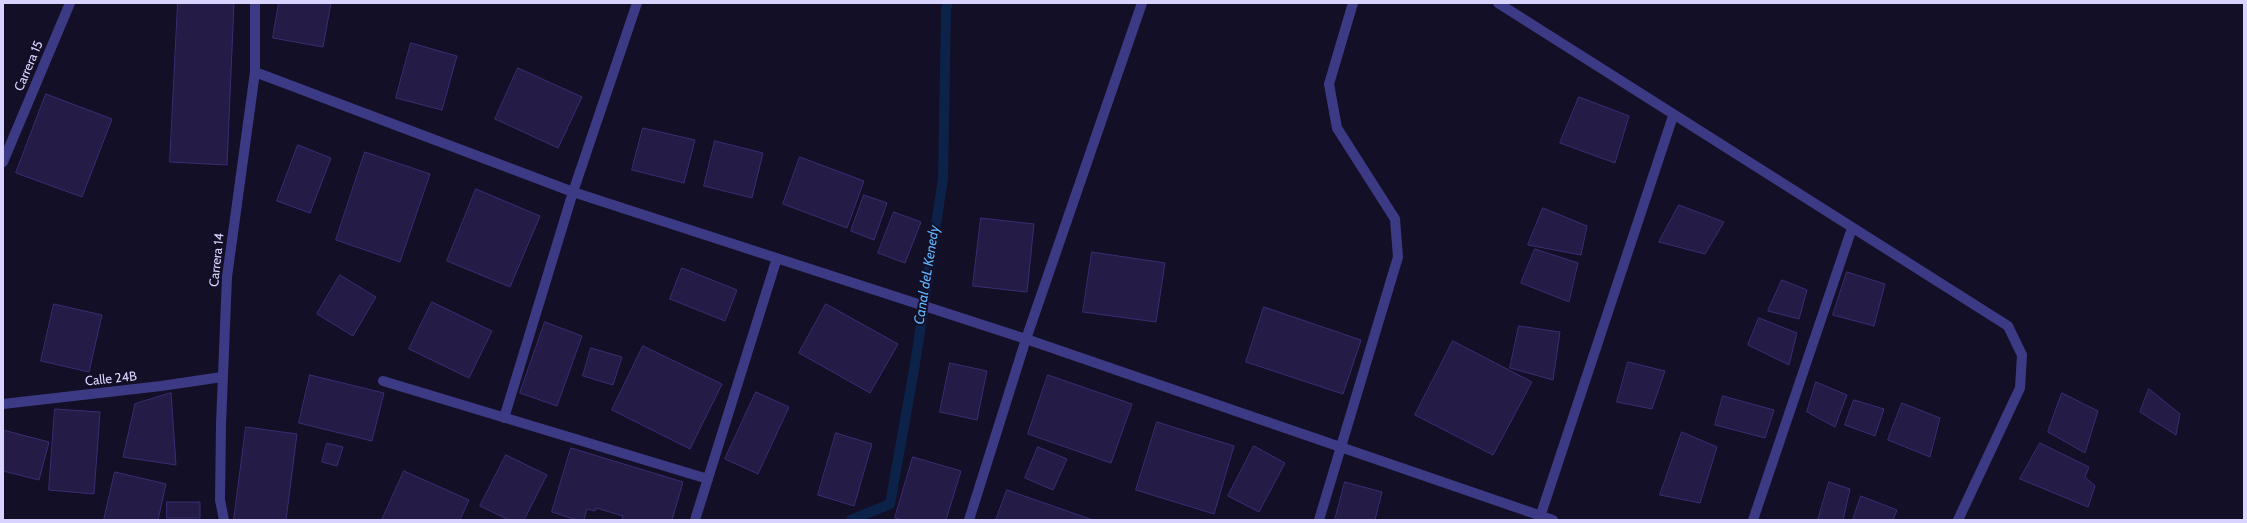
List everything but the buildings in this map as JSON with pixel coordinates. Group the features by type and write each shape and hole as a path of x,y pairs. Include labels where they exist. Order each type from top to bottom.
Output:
{"street":[{"name":"Carrera 15","path":"3,162 7,142 70,3"},
{"name":"Carrera 14","path":"224,520 220,500 222,377 227,277 255,72 255,3"},
{"path":"504,418 573,192 637,3"},
{"path":"969,520 1026,339 1142,3"},
{"path":"1319,520 1342,448 1398,257 1395,220 1337,128 1329,84 1353,3"},
{"path":"1498,3 1673,116 2008,326 2022,355 2020,388 1958,520"},
{"path":"255,72 573,192 1026,339 1539,518 1553,520"},
{"path":"1539,518 1673,116"},
{"path":"1753,520 1852,228"},
{"path":"695,520 776,258"},
{"name":"Calle 24B","path":"3,404 161,386 222,377"},
{"path":"383,381 708,479"}],"waterway":[{"name":"Canal deL Kenedy","path":"851,520 890,504 915,364 943,178 946,9 948,3"}]}
